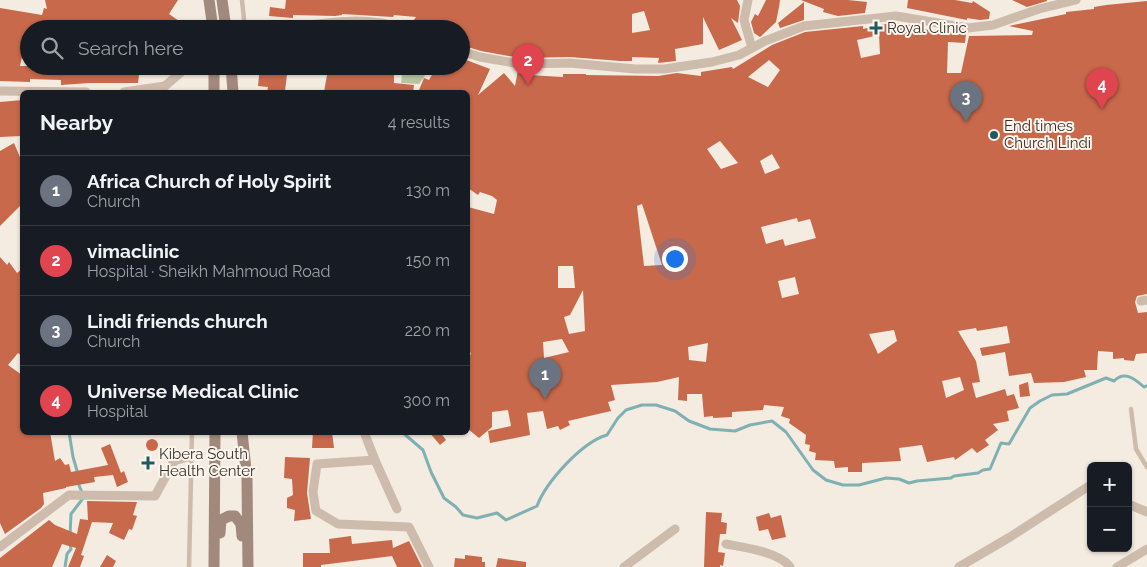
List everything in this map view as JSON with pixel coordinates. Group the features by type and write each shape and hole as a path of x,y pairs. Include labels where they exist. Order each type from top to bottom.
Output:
{"main road":[{"path":"209,0 212,20"},
{"path":"222,0 225,20"},
{"path":"214,75 214,90"},
{"path":"232,75 233,90"},
{"path":"214,567 215,435"},
{"path":"242,435 247,479 248,567"},
{"path":"219,567 221,520 229,516 235,516 241,524 243,567"}],"street":[{"path":"748,0 744,20 752,48"},
{"path":"470,54 520,64 570,63 654,69 712,62 739,55 765,41 804,26 896,16 968,28 993,26 1039,9 1076,0"},
{"path":"138,90 165,86 178,75"},
{"path":"0,91 20,91"},
{"path":"365,435 397,509"},
{"path":"0,547 68,495 155,496 174,461 191,456"},
{"path":"375,460 317,464 313,492 316,511 338,524 409,526 429,567"},
{"path":"959,567 1087,487"},
{"path":"1132,506 1147,512"},
{"path":"624,567 675,529"},
{"path":"726,544 777,557 790,567"},
{"path":"1117,567 1147,549"}],"lane":[{"path":"242,0 243,20"},
{"path":"1131,409 1136,449 1147,467"},
{"path":"189,567 192,435"}],"green space":[{"path":"402,75 425,76 419,84 401,83"}],"building":[{"path":"45,0 178,0 169,14 178,20 20,20 20,75 139,75 138,83 61,85 61,80 30,79 30,82 0,81 0,8 42,15 44,8 47,9"},
{"path":"286,0 737,0 740,6 738,23 731,18 742,40 719,50 703,17 703,44 675,49 676,61 658,63 659,58 632,57 632,61 570,57 520,58 470,48 470,20 414,20 416,17 342,14 335,16 293,15 293,18 269,16 270,7 285,9","holes":["644,11 650,30 632,33 632,14"]},
{"path":"766,0 780,0 776,22 760,37 754,33 751,22 755,14 758,16"},
{"path":"801,0 867,2 865,13 838,16 823,12 824,9"},
{"path":"908,0 955,0 972,3 973,1 990,12 989,19 967,18 967,20 907,8"},
{"path":"1012,0 1047,0 1047,1 1027,7"},
{"path":"1147,1 1147,294 1137,296 1135,302 1138,313 1147,312 1147,353 1136,354 1134,361 1124,360 1124,358 1113,359 1113,352 1098,351 1097,370 1084,370 1086,377 1064,382 1034,383 1031,373 1009,376 1005,352 982,356 980,348 1010,343 1007,326 977,331 976,328 958,331 976,361 980,382 972,383 976,398 1005,389 1007,396 1014,394 1019,408 1007,411 1009,421 993,424 998,430 985,440 989,445 977,453 972,448 955,460 954,457 927,462 922,445 899,448 901,461 862,463 862,472 848,472 848,467 835,468 834,461 815,460 816,453 809,451 810,445 805,444 806,435 789,423 790,419 781,416 784,407 764,405 763,410 732,412 732,417 704,417 702,394 687,394 687,401 678,400 679,377 657,382 611,385 615,400 608,402 611,411 568,421 570,425 560,430 558,426 547,429 543,411 527,413 530,435 490,443 488,431 511,426 508,410 492,412 492,427 479,438 470,431 470,208 494,214 497,200 480,192 478,195 470,189 470,90 419,90 424,78 429,80 432,75 470,75 470,61 490,69 478,95 504,73 515,86 518,70 529,70 528,75 563,77 563,74 658,76 677,73 701,76 701,72 732,67 733,69 772,45 805,32 863,26 863,29 890,23 912,25 912,28 966,34 965,43 948,42 947,73 961,73 969,36 1032,35 1033,31 1009,26 1066,14 1066,12 1094,9 1094,7","holes":["879,35 880,54 861,58 857,40","769,60 780,70 768,87 748,77","720,141 738,163 721,169 707,149","772,154 780,168 765,174 760,161","642,204 662,265 644,266 637,206","797,218 798,222 810,219 816,238 785,246 783,239 766,244 761,227","558,266 573,266 575,288 558,288","795,277 799,294 782,298 778,281","583,290 585,331 569,334 564,317 570,315","894,330 897,341 878,354 869,334","562,339 569,352 544,358 543,342","708,343 706,362 689,360 688,347","960,377 964,390 946,398 942,381"]},
{"path":"804,2 804,20 780,28 778,23"},
{"path":"259,75 287,75 285,90 267,90 268,87 258,86"},
{"path":"327,75 394,75 394,83 414,85 413,90 324,90"},
{"path":"20,100 20,136 0,137 0,102"},
{"path":"14,143 20,157 20,206 0,226 0,151"},
{"path":"0,257 7,265 9,262 17,273 20,271 20,354 18,353 8,365 20,374 20,435 51,435 55,461 60,458 65,465 69,464 71,472 108,465 101,448 110,444 121,473 124,471 128,482 117,487 113,475 94,477 95,482 43,493 44,504 41,508 5,534 0,523"},
{"path":"1028,382 1030,396 1020,397 1019,385"},
{"path":"313,435 332,435 334,448 312,448"},
{"path":"432,435 442,435 446,440 440,445"},
{"path":"150,439 154,439 158,445 154,451 150,451 146,447 146,443"},
{"path":"285,457 310,458 307,493 311,519 294,521 295,510 287,508 287,498 293,495 292,479 284,478"},
{"path":"87,501 137,502 133,515 137,516 132,530 129,529 124,540 109,533 113,523 92,522 81,555 84,556 80,567 68,567 76,548 62,544 52,567 0,567 0,558 49,520 55,525 77,534 80,519 88,520"},
{"path":"706,512 722,513 721,522 727,523 726,534 720,534 718,552 725,553 723,566 720,565 720,567 704,567"},
{"path":"769,513 771,518 781,515 786,537 772,540 768,529 759,531 756,517"},
{"path":"351,536 352,544 392,540 393,548 409,541 422,567 397,567 392,556 321,565 321,567 303,567 303,553 330,553 329,539"},
{"path":"107,555 116,561 113,567 100,567"},
{"path":"465,555 482,557 485,567 454,567 455,558 465,559"},
{"path":"498,558 526,562 526,567 496,567"}],"waterway":[{"path":"406,435 423,450 444,498 463,515 477,518 497,513 506,520 537,506 548,486 576,454 597,439 607,435 618,418 626,410 642,405 656,405 675,411 689,421 710,429 735,431 750,425 772,421 786,432 813,470 826,480 843,485 859,485 886,478 899,479 909,483 951,478 990,469 1001,443 1009,444 1030,408 1040,401 1052,395 1067,394 1106,378 1114,381 1122,376 1126,376 1144,387 1147,386"},
{"path":"69,435 78,474"},
{"path":"70,536 71,514 84,497 78,483"},
{"path":"65,567 67,554 71,549 70,544"}],"place":[{"name":"Royal Clinic","path":"876,28"},
{"name":"vimaclinic","path":"528,85"},
{"name":"Universe Medical Clinic","path":"1102,109"},
{"name":"Lindi friends church","path":"966,122"},
{"name":"End times Church Lindi","path":"994,135"},
{"name":"Africa Church of Holy Spirit","path":"545,399"},
{"name":"Kibera South Health Center","path":"148,463"}]}
